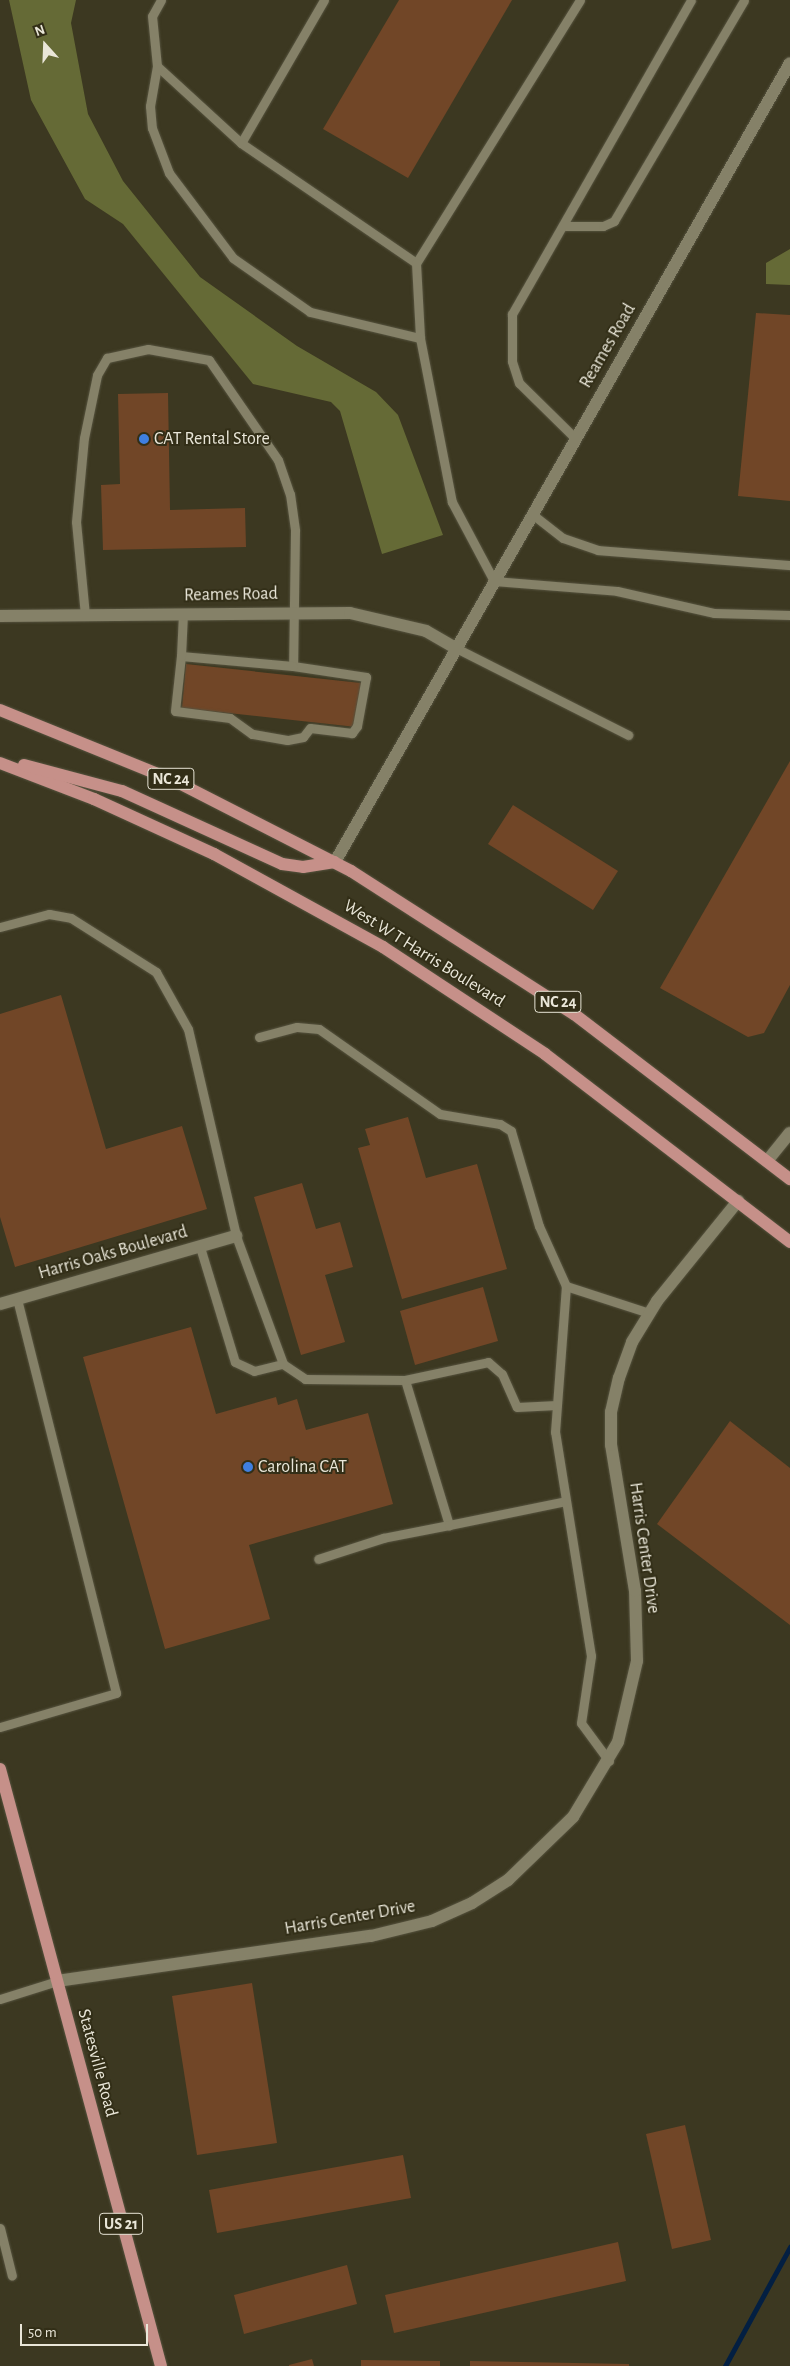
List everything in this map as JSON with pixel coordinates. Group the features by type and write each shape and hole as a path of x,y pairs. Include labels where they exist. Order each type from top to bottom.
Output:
{"main road":[{"name":"West W T Harris Boulevard","path":"0,710 176,781 335,862 536,987 790,1179"},
{"name":"West W T Harris Boulevard","path":"0,761 94,799 214,854 383,947 545,1054 790,1242"},
{"path":"0,761 122,792 282,864 304,868 335,862"},
{"name":"Statesville Road","path":"0,1770 161,2366"}],"street":[{"name":"Reames Road","path":"335,862 790,63"},
{"name":"Reames Road","path":"0,616 294,611 350,613 426,631 456,648"},
{"path":"767,1161 790,1133"},
{"name":"Harris Center Drive","path":"57,1980 371,1936 432,1921 472,1904 536,1855 573,1816 609,1761 630,1699 637,1624 611,1445 611,1412 632,1342 649,1313 738,1201"},
{"name":"Harris Oaks Boulevard","path":"0,1304 236,1236"}],"lane":[{"path":"161,0 152,16 157,66 150,106 152,128 169,173 233,258 310,312 420,338"},
{"path":"241,143 324,0"},
{"path":"580,0 416,263 420,338 452,502 494,581 617,591 714,614 790,615"},
{"path":"575,438 519,383 512,361 512,314 566,226 691,0"},
{"path":"566,226 602,226 614,221 744,0"},
{"path":"157,66 241,143 416,263"},
{"path":"85,615 76,522 84,438 97,375 107,358 148,349 209,360 278,460 295,532 293,666"},
{"path":"532,514 563,538 598,550 790,565"},
{"path":"181,656 212,663 293,666 315,674 366,677 357,726 352,733 338,728 310,725 303,737 287,740 252,734 230,716 175,711 181,656 183,613"},
{"path":"456,648 628,735"},
{"path":"0,927 49,914 71,918 156,972 188,1029 236,1236 283,1364 305,1379 405,1380 488,1362 502,1374 517,1407 557,1405"},
{"path":"259,1038 297,1026 319,1029 440,1114 500,1124 511,1131 539,1226 566,1286 555,1432 591,1656 581,1723 609,1761"},
{"path":"200,1246 235,1362 254,1371 283,1364"},
{"path":"566,1286 649,1313"},
{"path":"0,1727 116,1693 17,1298"},
{"path":"405,1380 449,1526"},
{"path":"318,1559 383,1538 566,1501"},
{"path":"0,1999 57,1980"},
{"path":"0,2228 12,2276"}],"green space":[{"path":"9,0 76,0 71,23 88,114 123,181 200,277 297,346 376,392 398,415 443,535 382,554 340,411 331,402 253,384 123,224 85,199 31,100"},
{"path":"790,249 790,285 766,284 766,263"}],"building":[{"path":"399,0 512,0 408,178 323,129"},
{"path":"756,313 790,315 790,501 738,496"},
{"name":"CAT Rental Store","path":"168,393 170,510 245,508 246,547 103,550 101,485 120,484 118,394"},
{"path":"186,664 361,683 356,727 182,708"},
{"path":"790,761 790,985 764,1033 748,1037 660,988"},
{"path":"513,805 618,871 593,910 488,844"},
{"path":"61,995 106,1149 182,1126 207,1209 15,1267 0,1217 0,1014"},
{"path":"408,1117 426,1178 477,1164 507,1269 402,1299 358,1148 370,1145 365,1129"},
{"path":"302,1183 316,1229 340,1222 353,1267 325,1275 345,1342 301,1355 254,1197"},
{"path":"483,1287 498,1341 415,1365 400,1311"},
{"name":"Carolina CAT","path":"191,1327 216,1414 276,1397 278,1405 297,1399 306,1430 368,1413 393,1504 249,1545 270,1619 165,1649 83,1357"},
{"path":"730,1421 790,1468 790,1625 657,1524"},
{"path":"252,1983 277,2143 197,2155 172,1996"},
{"path":"685,2125 711,2240 672,2249 646,2134"},
{"path":"403,2155 411,2198 217,2233 209,2190"},
{"path":"618,2242 626,2281 394,2333 385,2295"},
{"path":"347,2265 357,2304 244,2334 234,2295"},
{"path":"312,2359 314,2366 289,2366 289,2365"},
{"path":"361,2360 440,2361 440,2366 361,2366"},
{"path":"470,2361 629,2364 629,2366 470,2366"}],"waterway":[{"path":"725,2366 790,2247"}],"place":[{"name":"CAT Rental Store","path":"144,439"},
{"name":"Carolina CAT","path":"248,1467"}]}
